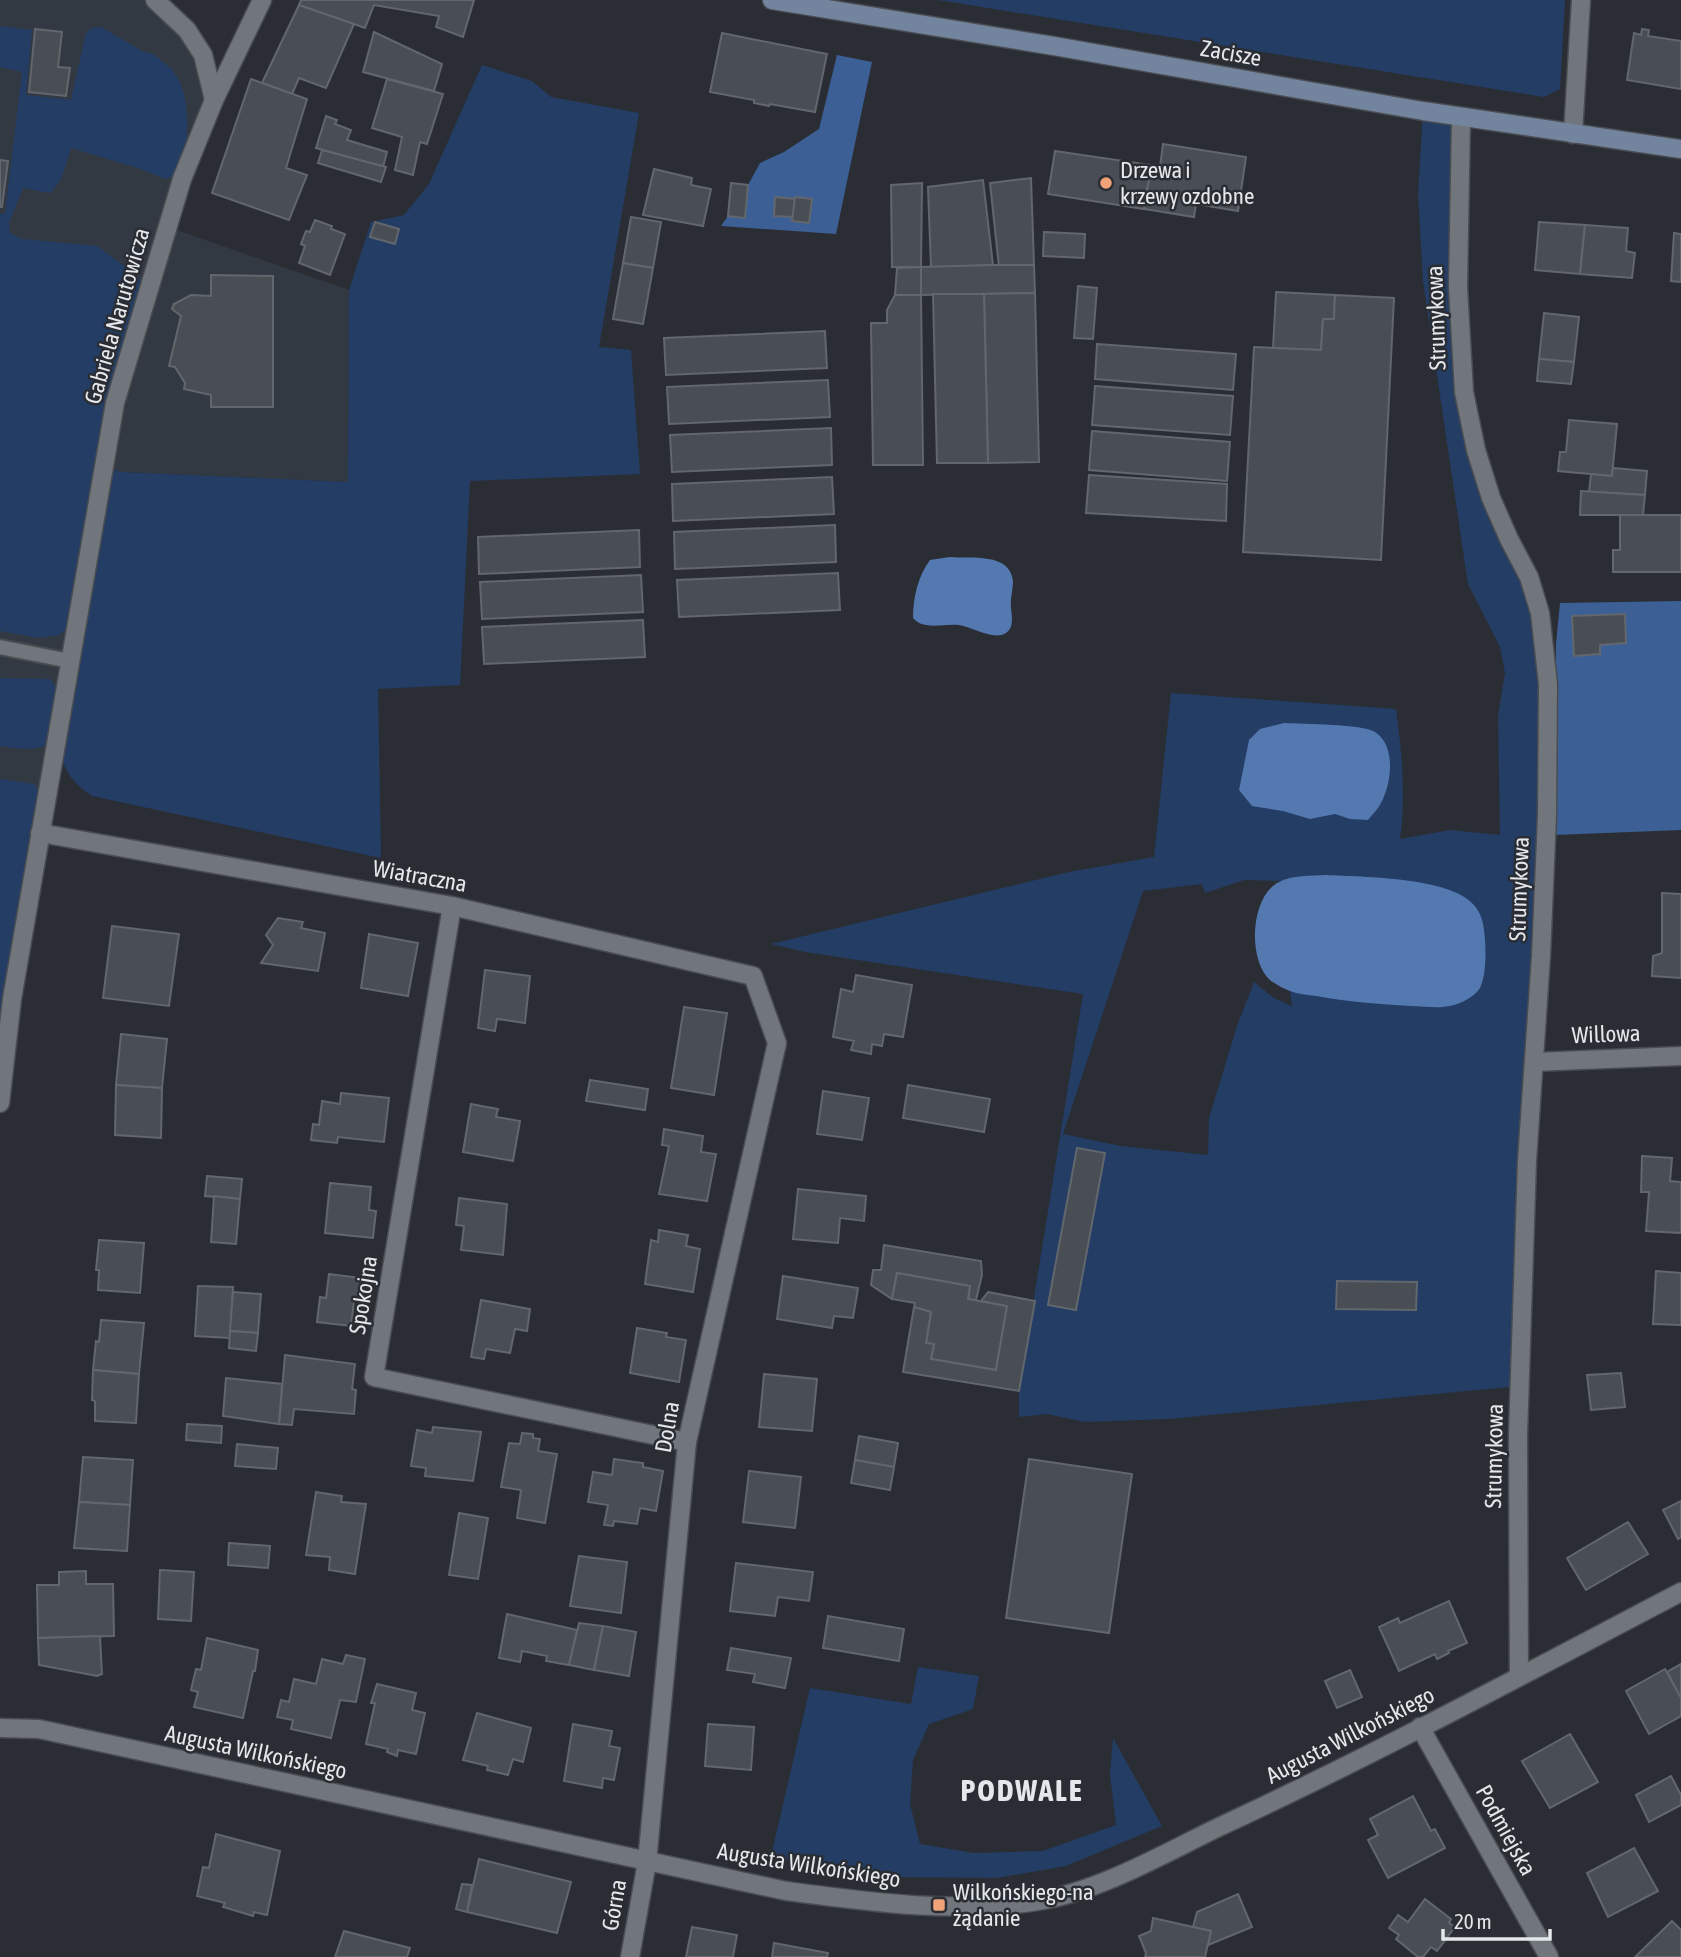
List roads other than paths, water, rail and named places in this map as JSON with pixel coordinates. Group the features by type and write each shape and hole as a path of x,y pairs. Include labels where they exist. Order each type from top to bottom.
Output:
{"street":[{"path":"155,0 187,30 203,55 214,100"},
{"name":"Gabriela Narutowicza","path":"0,1103 12,999 115,403 182,179 214,100 262,0"},
{"name":"Zacisze","path":"772,0 1054,46 1461,118 1681,149"},
{"path":"1573,134 1581,0"},
{"name":"Strumykowa","path":"1461,118 1458,287 1464,392 1476,450 1490,498 1508,540 1529,577 1540,613 1548,684 1547,816 1527,1161 1518,1435 1519,1677"},
{"name":"Wiatraczna","path":"40,833 452,905 753,976 765,1009"},
{"name":"Spokojna","path":"452,905 374,1377 687,1442"},
{"name":"Dolna","path":"647,1862 687,1442 777,1043 765,1009"},
{"name":"Willowa","path":"1534,1062 1681,1056"},
{"name":"Augusta Wilkońskiego","path":"0,1728 39,1729 786,1891 878,1904 1003,1905 1042,1900 1093,1886 1293,1793 1681,1592"},
{"name":"Podmiejska","path":"1420,1727 1549,1957"},
{"name":"Górna","path":"630,1957 647,1862"}],"lane":[{"path":"0,647 70,661"}],"place":[{"name":"Drzewa i krzewy ozdobne","path":"1106,183"},
{"name":"Wilkońskiego-na żądanie","path":"939,1905"}],"district":[{"name":"PODWALE","path":"1022,1790"}]}
